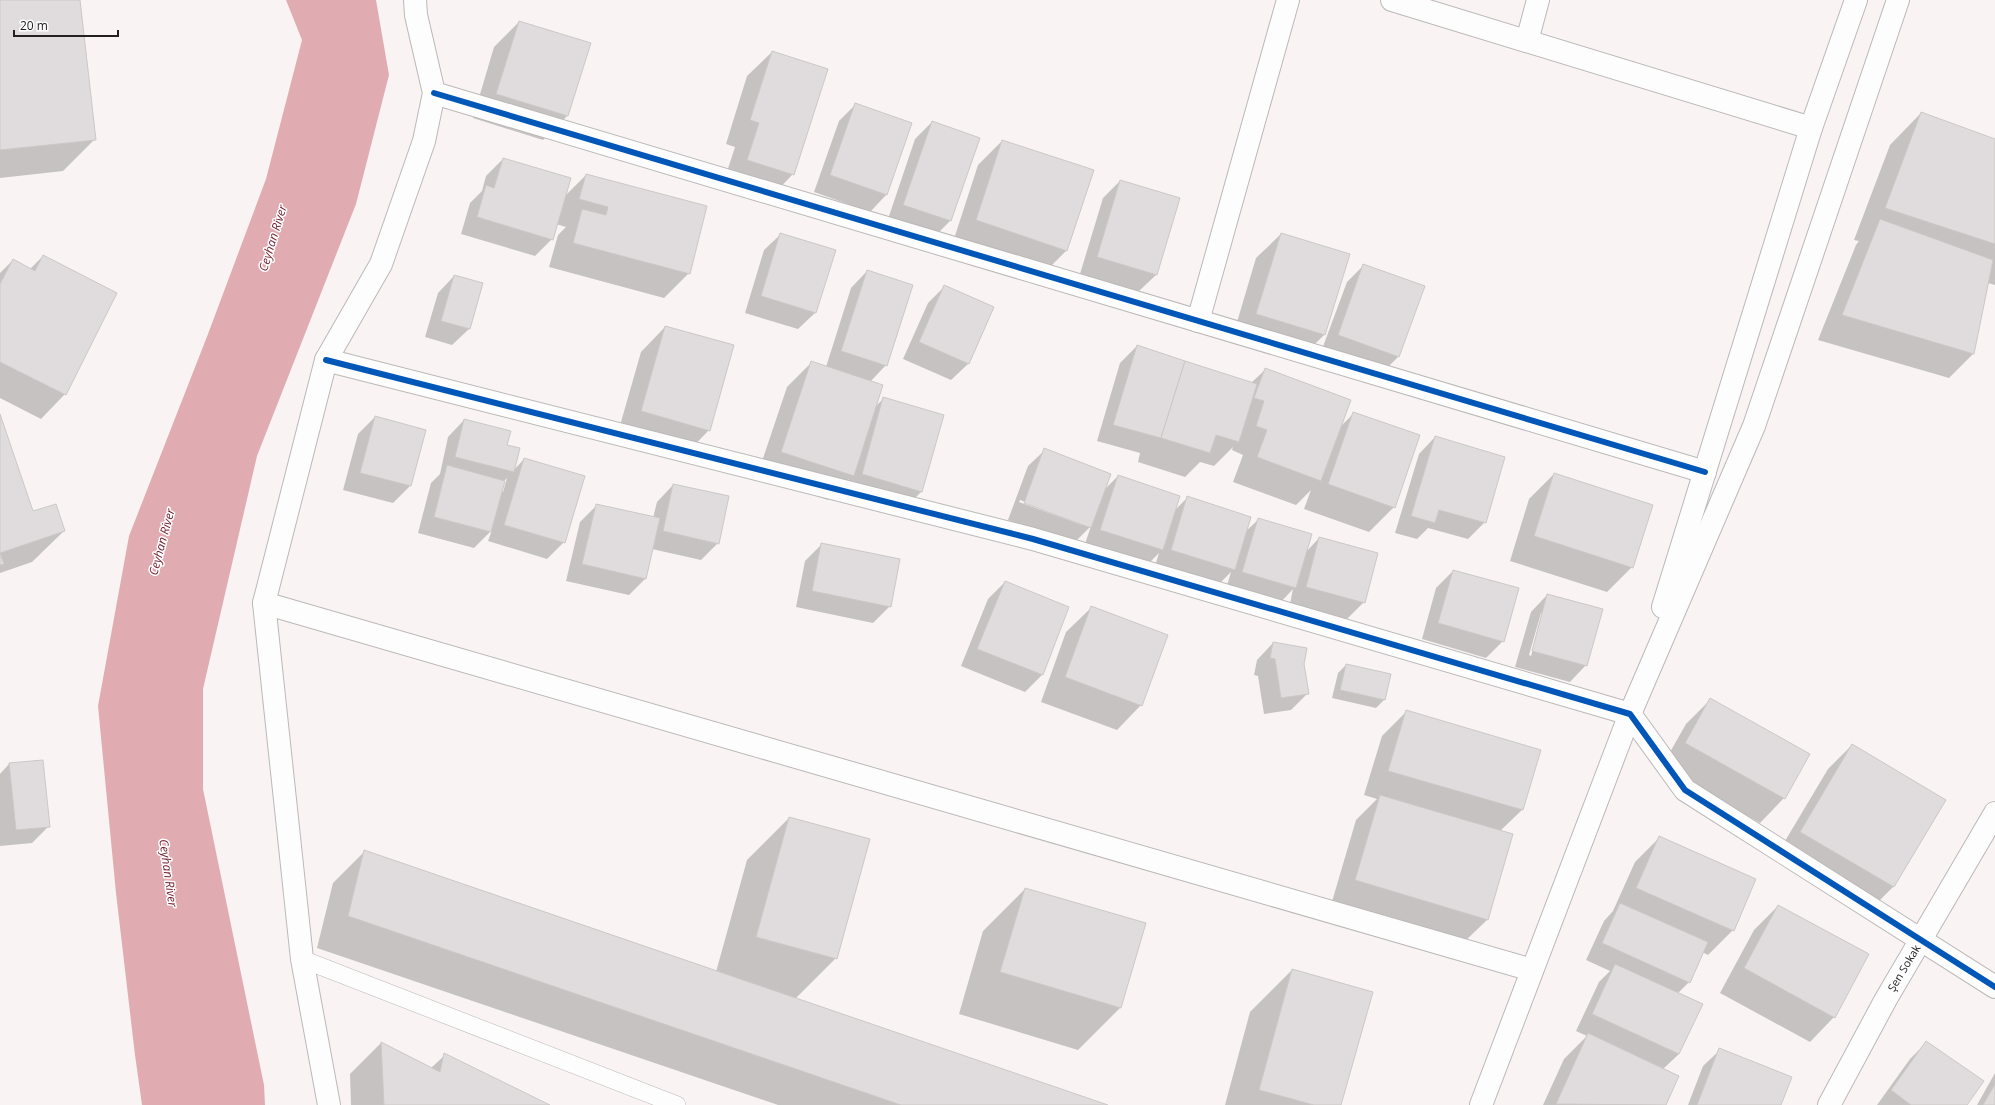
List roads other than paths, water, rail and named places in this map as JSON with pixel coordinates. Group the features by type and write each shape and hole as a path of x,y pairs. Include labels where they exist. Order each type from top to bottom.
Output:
{"street":[{"path":"329,1105 302,959 264,603 326,360 381,264 424,141 434,93 416,16 415,0"},
{"path":"1198,321 1288,0"},
{"path":"1392,0 1811,128"},
{"path":"1527,41 1538,0"},
{"path":"1630,714 1811,128 1856,0"},
{"path":"1481,1105 1630,714 1754,426 1898,0"},
{"path":"434,93 1705,472"},
{"path":"326,360 1033,539 1630,714 1685,790 1995,986"},
{"path":"264,603 1532,970"},
{"name":"Şen Sokak","path":"1829,1105 1852,1059 1995,813"}],"lane":[{"path":"302,959 677,1105"}],"water":[{"name":"Ceyhan River","path":"286,0 376,0 389,75 356,204 257,456 203,689 203,789 264,1085 265,1105 142,1105 116,893 98,706 129,536 208,334 266,179 302,40"}]}
